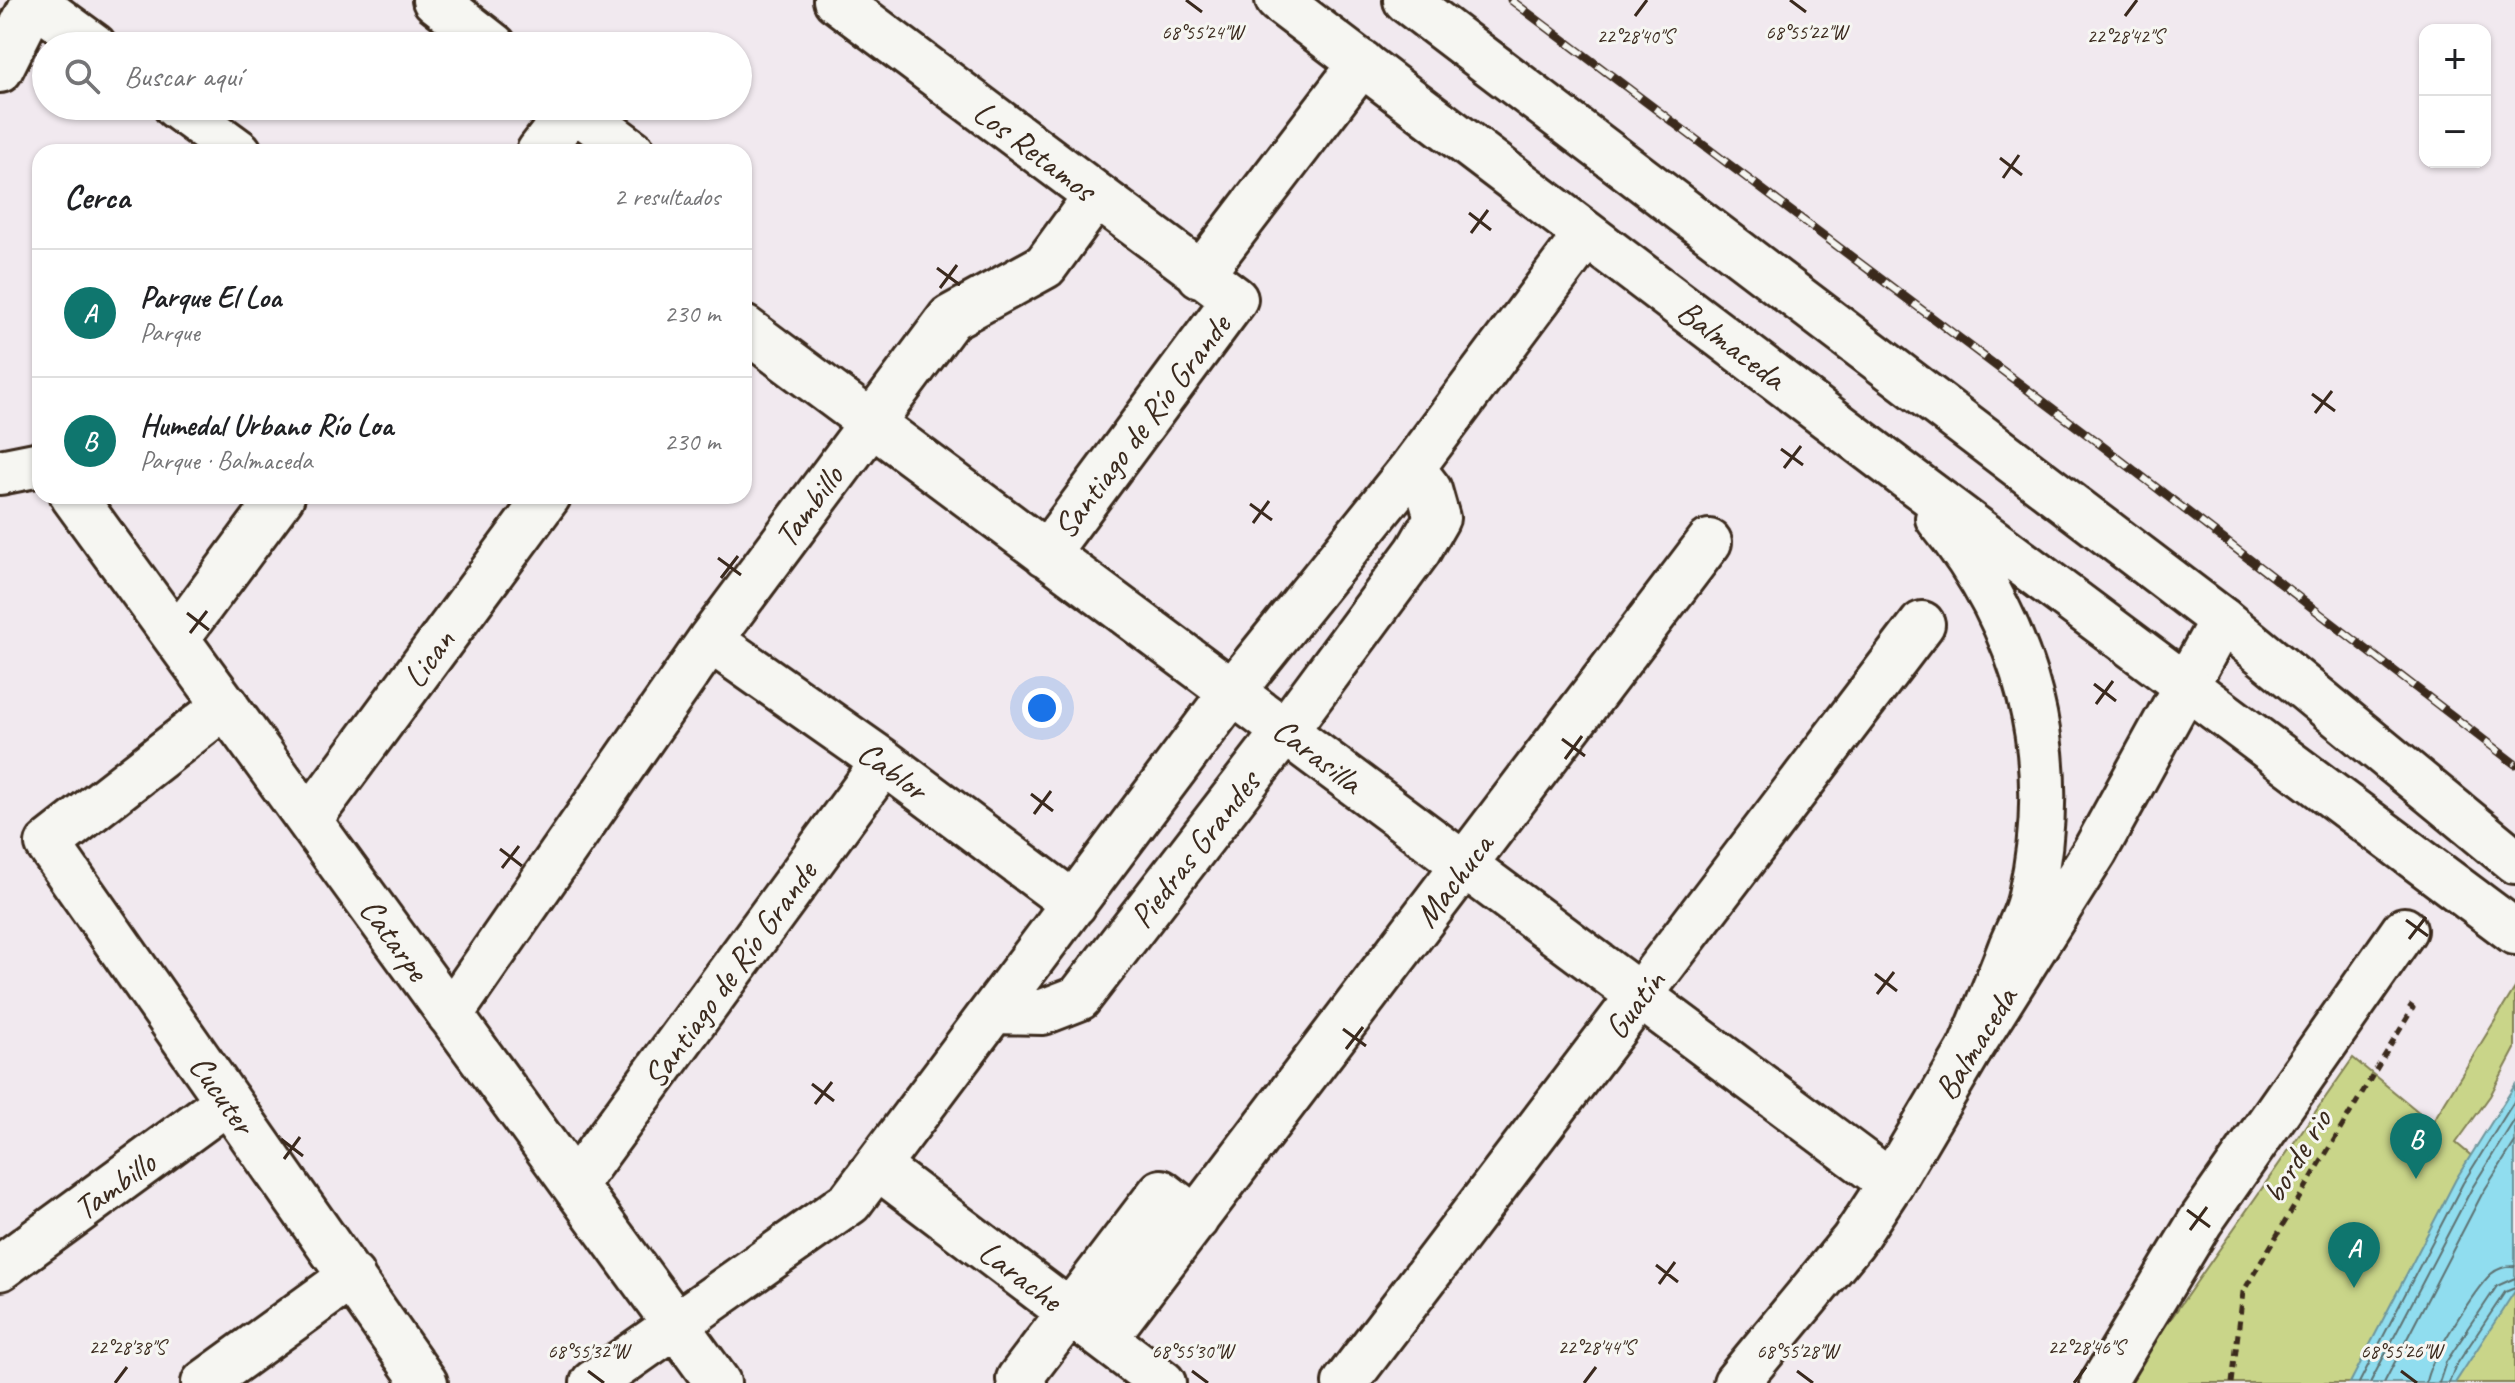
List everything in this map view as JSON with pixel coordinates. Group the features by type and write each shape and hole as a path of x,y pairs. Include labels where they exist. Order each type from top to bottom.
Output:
{"street":[{"path":"435,0 476,32"},
{"name":"Los Retamos","path":"836,0 1235,299"},
{"name":"Balmaceda","path":"1278,0 1904,475 2503,922"},
{"path":"1406,0 2222,620 2515,861"},
{"path":"0,70 35,1 76,32"},
{"name":"Santiago de Río Grande","path":"1200,275 1362,63"},
{"path":"195,120 228,144"},
{"path":"545,144 562,120"},
{"path":"590,120 622,144"},
{"name":"Tambillo","path":"450,1015 710,640 950,318 1045,266 1096,196"},
{"name":"Piedras Grandes","path":"593,1383 850,1202 1232,692 1412,468 1586,235"},
{"name":"Santiago de Río Grande","path":"1046,554 1235,299"},
{"name":"Carasilla","path":"752,334 1891,1183"},
{"path":"0,472 32,466"},
{"name":"Piedras Grandes","path":"994,1011 1043,1012 1079,998 1285,731 1418,551 1437,518 1429,490 1412,468"},
{"path":"1904,475 1965,550 2000,608 2016,644 2038,726 2045,810 2031,898 1970,1049"},
{"name":"Catarpe","path":"79,504 718,1383"},
{"path":"177,638 276,504"},
{"name":"Lican","path":"309,820 542,504"},
{"name":"Machuca","path":"1105,1338 1709,542"},
{"name":"Balmaceda","path":"1736,1383 1853,1241 1891,1183 1970,1049 2095,851 2222,620"},
{"name":"Guatín","path":"1345,1383 1922,624"},
{"name":"Cablor","path":"710,640 884,762 1074,904"},
{"name":"Cucuter","path":"226,705 48,844 425,1383"},
{"name":"Santiago de Río Grande","path":"574,1185 884,762"},
{"path":"2103,1383 2209,1209 2404,930"},
{"name":"Tambillo","path":"0,1268 228,1101"},
{"name":"Larache","path":"878,1167 1163,1383"},
{"path":"1021,1381 1161,1192 1196,1219"},
{"path":"204,1383 352,1276"}],"path":[{"name":"borde rio","path":"2232,1383 2243,1292 2413,1008 2374,977"}],"green space":[{"path":"2515,988 2515,1049 2490,1096 2456,1143 2515,1192 2515,1383 2126,1383 2353,1058 2432,1123"}],"water":[{"path":"2515,1085 2515,1291 2455,1383 2350,1383 2456,1179"}],"railway":[{"path":"1511,0 2105,448 2515,764"}],"place":[{"name":"Humedal Urbano Río Loa","path":"2416,1179"},
{"name":"Parque El Loa","path":"2354,1288"}]}
